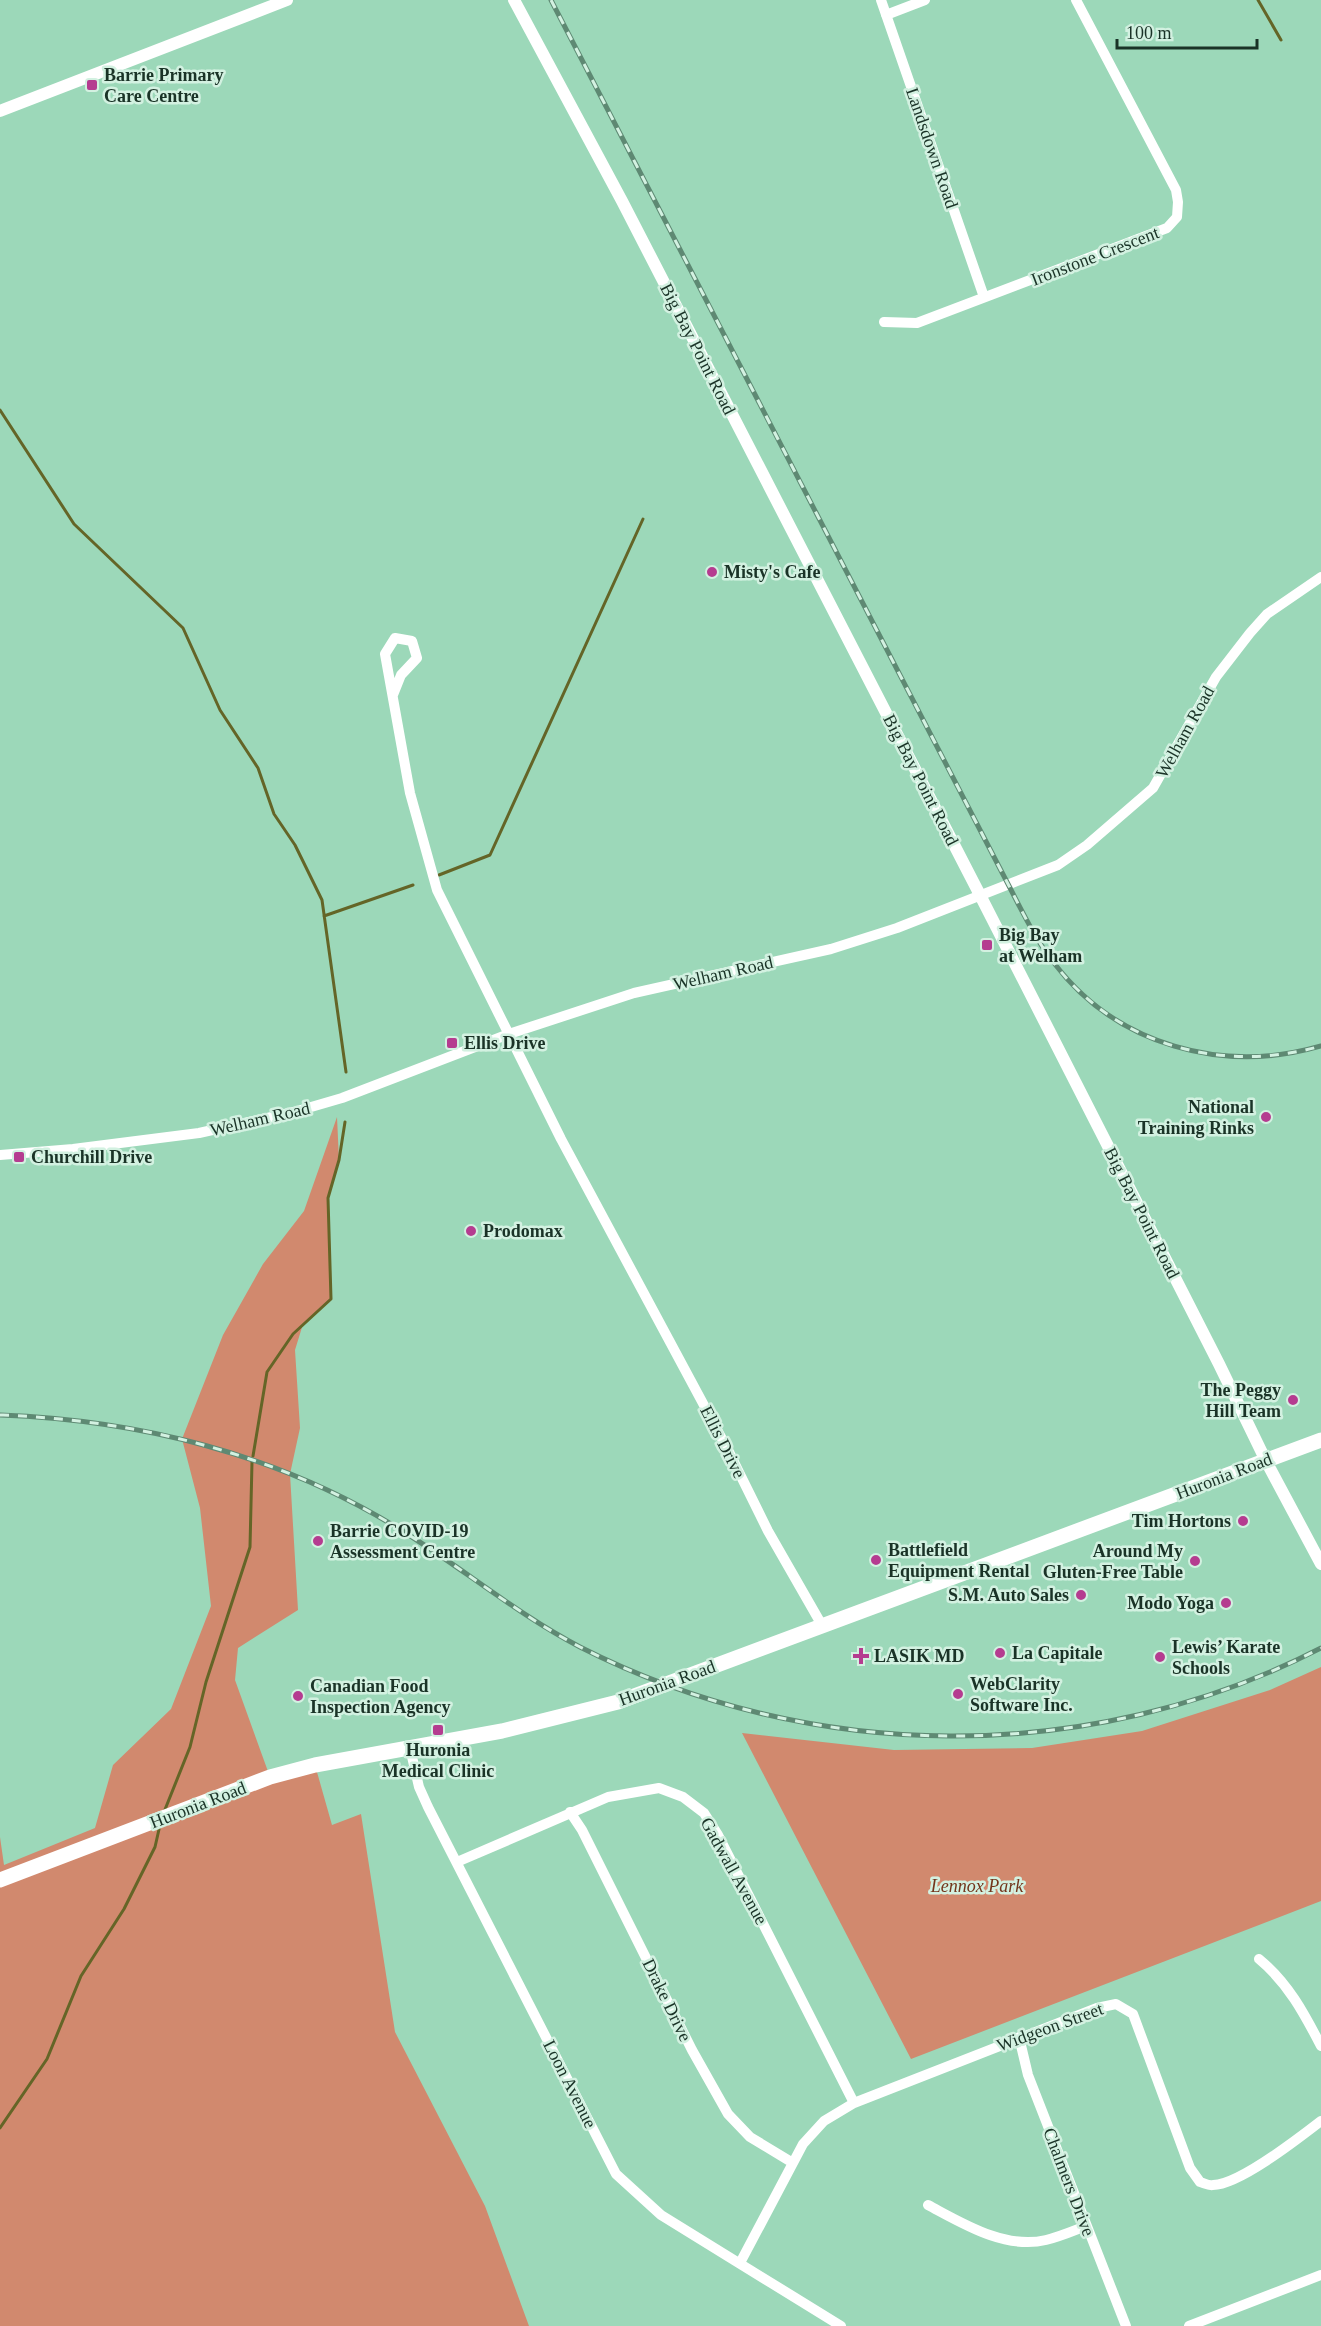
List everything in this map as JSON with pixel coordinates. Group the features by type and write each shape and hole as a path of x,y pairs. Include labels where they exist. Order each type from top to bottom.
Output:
{"main road":[{"name":"Huronia Road","path":"0,1880 270,1778 315,1765 502,1731 618,1702 1321,1440"}],"street":[{"path":"0,111 287,0"},
{"name":"Big Bay Point Road","path":"514,0 622,201 980,895 1266,1461 1321,1564"},
{"name":"Landsdown Road","path":"881,0 984,297"},
{"path":"886,15 925,0"},
{"name":"Ironstone Crescent","path":"884,322 917,323 1131,244 1167,228 1176,217 1178,202 1176,190 1076,0"},
{"name":"Welham Road","path":"0,1155 73,1149 199,1133 294,1112 342,1098 509,1034 634,993 831,949 897,928 1058,865 1087,845 1153,788 1216,677 1250,633 1268,615 1321,577"},
{"name":"Ellis Drive","path":"393,694 401,675 417,658 412,641 395,638 385,654 410,793 437,890 561,1139 728,1450 768,1532 823,1627"},
{"name":"Loon Avenue","path":"410,1748 419,1786 616,2174 661,2215 841,2326"},
{"name":"Gadwall Avenue","path":"457,1862 608,1797 659,1788 683,1797 704,1813 718,1835 854,2103"},
{"name":"Drake Drive","path":"570,1812 582,1830 692,2050 728,2114 750,2138 793,2163"},
{"path":"1259,1959 1279,1976 1303,2011 1321,2046"},
{"name":"Widgeon Street","path":"740,2263 803,2144 824,2121 854,2103 1097,2007 1116,2004 1133,2014 1190,2168 1200,2182 1214,2186 1234,2178 1279,2153 1321,2121"},
{"name":"Chalmers Drive","path":"1019,2037 1028,2075 1126,2326"},
{"path":"928,2205 974,2230 1012,2240 1044,2241 1086,2226"},
{"path":"1189,2326 1321,2275"}],"green space":[{"path":"337,1117 339,1160 328,1198 331,1299 303,1324 295,1350 300,1428 290,1474 298,1610 238,1648 235,1680 270,1777 315,1765 332,1825 361,1814 395,2032 485,2206 529,2326 0,2326 0,1837 4,1865 95,1828 113,1765 171,1709 211,1606 200,1508 182,1439 223,1335 263,1264 304,1211"},
{"name":"Lennox Park","path":"1321,1667 1321,1901 911,2059 742,1733 894,1750 1032,1748 1142,1731 1270,1690"}],"waterway":[{"path":"1258,0 1281,40"},
{"path":"0,410 74,524 183,628 220,710 258,768 274,814 295,845 322,900 346,1072"},
{"path":"439,875 490,855 643,519"},
{"path":"324,916 413,885"},
{"path":"253,1456 267,1372 293,1334 331,1299 328,1198 339,1160 345,1122"},
{"path":"164,1812 190,1747 206,1682 250,1547 252,1462"},
{"path":"0,2128 47,2059 81,1976 124,1909 155,1847 160,1825"}],"railway":[{"path":"551,0 1024,915 1047,954 1080,992 1109,1015 1140,1033 1174,1046 1210,1054 1247,1057 1284,1054 1321,1046"},
{"path":"0,1415 104,1424 155,1433 255,1461 303,1479 351,1501 396,1527 510,1604 580,1647 668,1686 760,1713 855,1730 950,1736 1046,1731 1140,1714 1232,1687 1321,1648"}],"place":[{"name":"Barrie Primary Care Centre","path":"92,85"},
{"name":"Misty's Cafe","path":"712,572"},
{"name":"Big Bay at Welham","path":"987,945"},
{"name":"Ellis Drive","path":"452,1043"},
{"name":"National Training Rinks","path":"1266,1117"},
{"name":"Churchill Drive","path":"19,1157"},
{"name":"Prodomax","path":"471,1231"},
{"name":"The Peggy Hill Team","path":"1293,1400"},
{"name":"Tim Hortons","path":"1243,1521"},
{"name":"Barrie COVID-19 Assessment Centre","path":"318,1541"},
{"name":"Battlefield Equipment Rental","path":"876,1560"},
{"name":"Around My Gluten-Free Table","path":"1195,1561"},
{"name":"S.M. Auto Sales","path":"1081,1595"},
{"name":"Modo Yoga","path":"1226,1603"},
{"name":"La Capitale","path":"1000,1653"},
{"name":"LASIK MD","path":"861,1656"},
{"name":"Lewis’ Karate Schools","path":"1160,1657"},
{"name":"WebClarity Software Inc.","path":"958,1694"},
{"name":"Canadian Food Inspection Agency","path":"298,1696"},
{"name":"Huronia Medical Clinic","path":"438,1730"}]}
